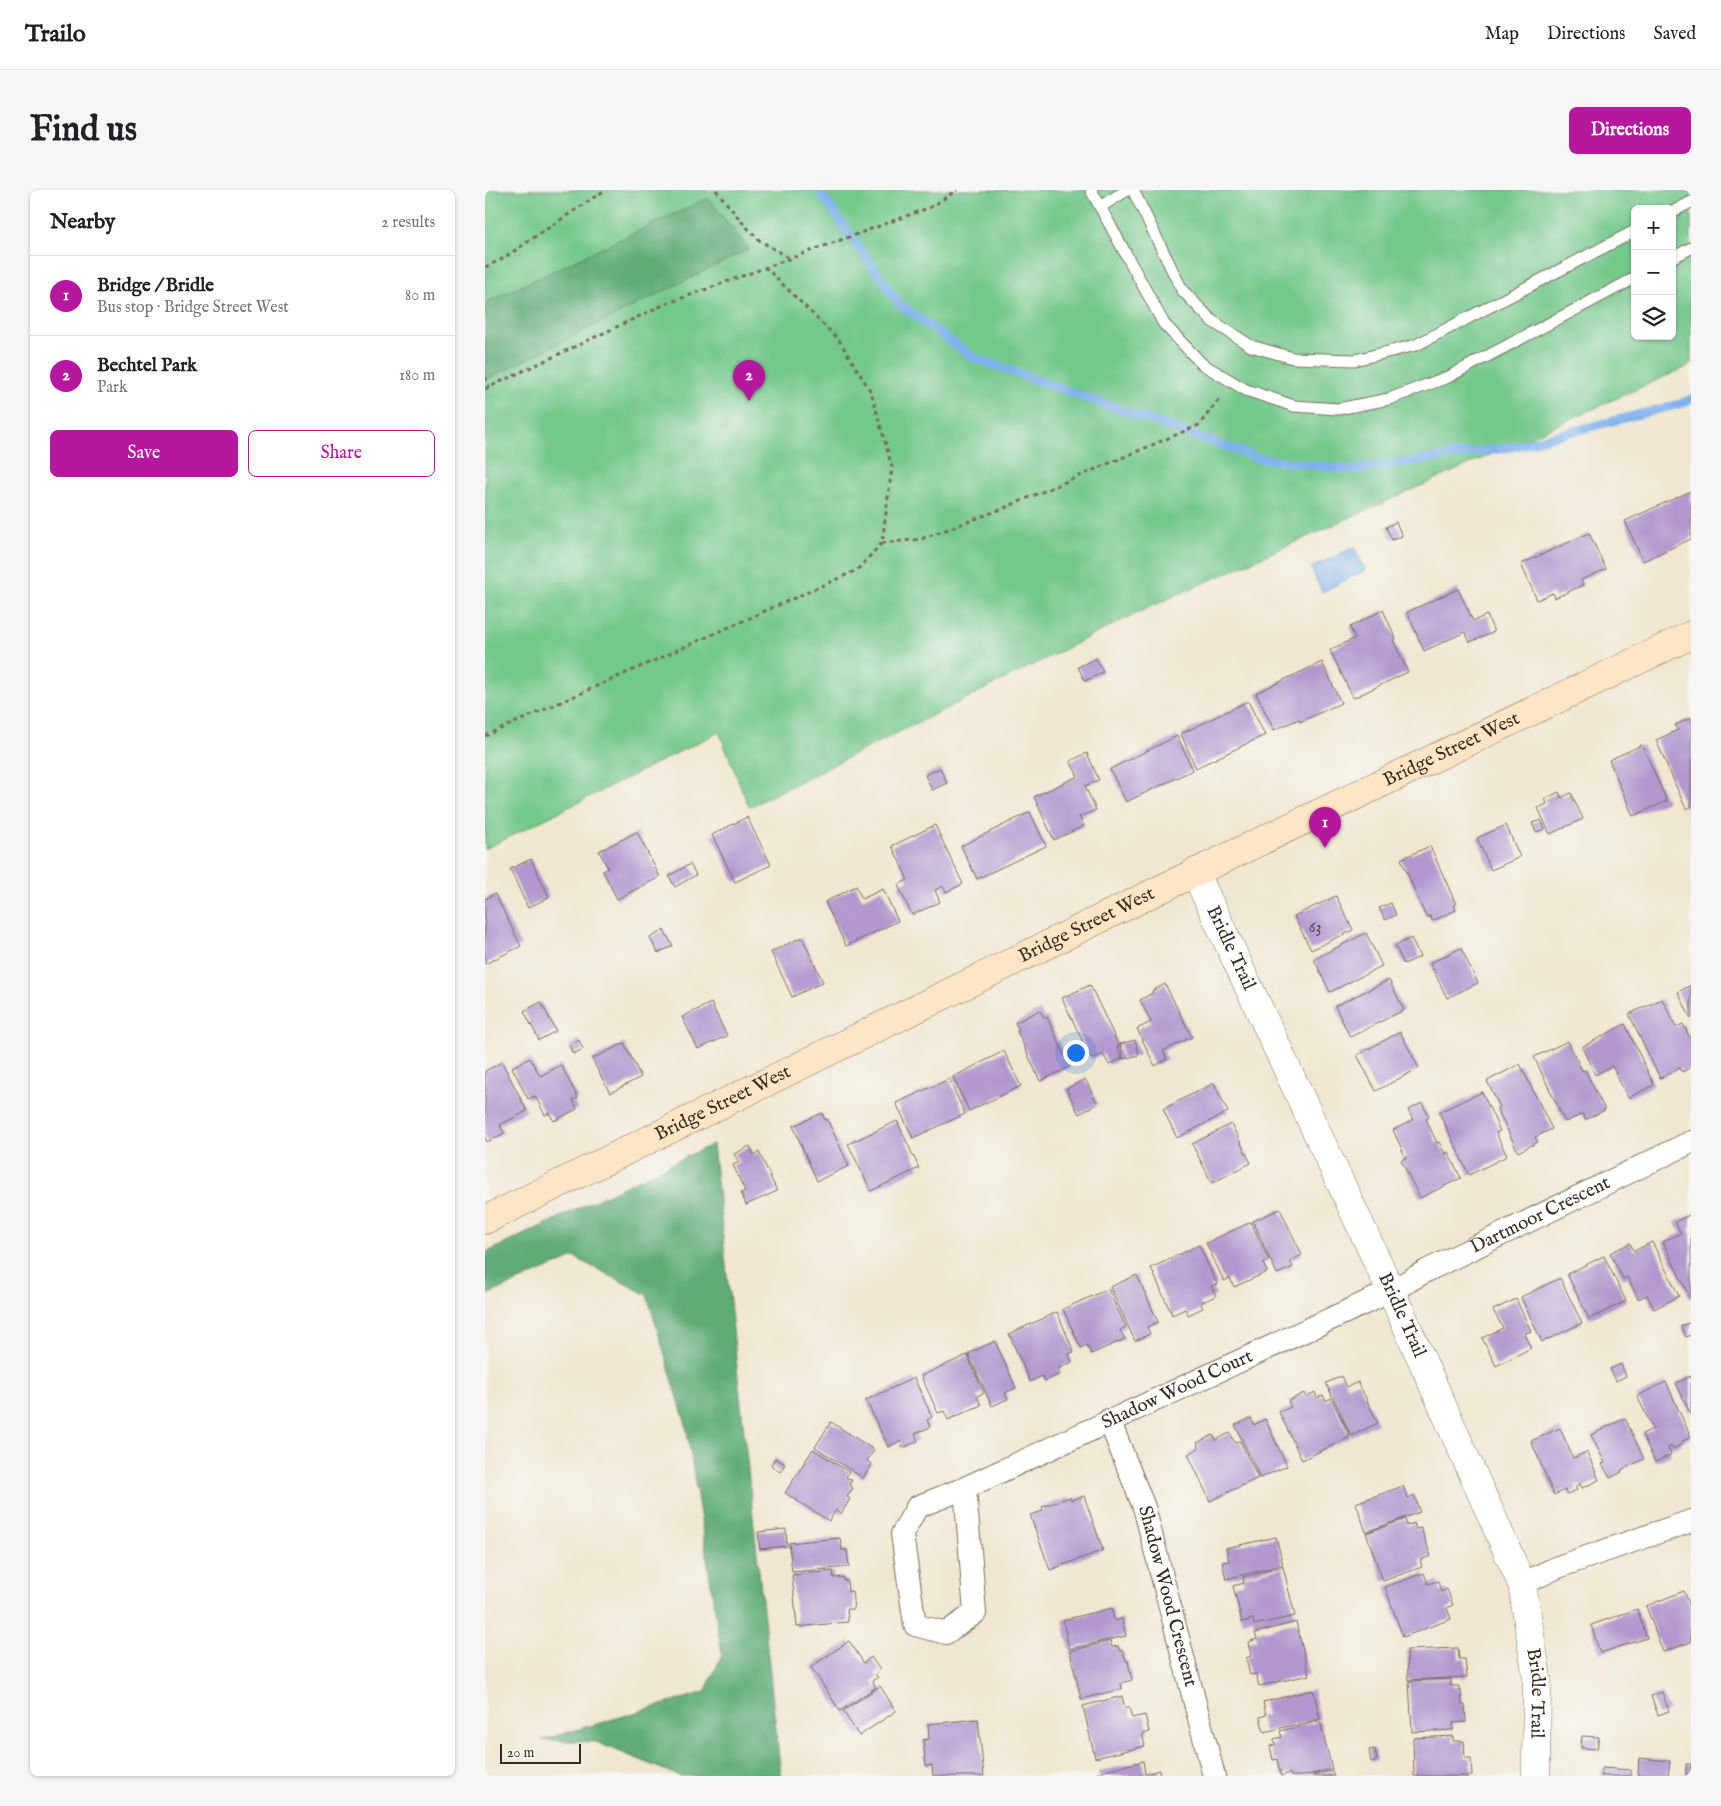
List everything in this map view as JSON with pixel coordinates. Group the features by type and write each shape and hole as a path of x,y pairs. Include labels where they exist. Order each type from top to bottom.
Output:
{"main road":[{"name":"Bridge Street West","path":"485,1220 1195,872 1691,635"}],"street":[{"name":"Bridle Trail","path":"1195,872 1391,1291 1522,1584 1537,1678 1536,1776"},
{"name":"Dartmoor Crescent","path":"1391,1291 1426,1271 1691,1142"},
{"name":"Shadow Wood Court","path":"965,1488 975,1613 945,1633 915,1625 902,1534 917,1507 965,1488 1391,1291"},
{"name":"Shadow Wood Crescent","path":"1109,1420 1145,1507 1214,1776"},
{"path":"1522,1584 1558,1567 1691,1520"}],"lane":[{"path":"1091,190 1164,324 1202,364 1246,390 1294,406 1338,409 1389,399 1448,377 1631,280"},
{"path":"1100,208 1127,190"},
{"path":"1133,190 1182,290 1213,321 1251,346 1293,358 1355,360 1416,345 1631,233"},
{"path":"1676,210 1691,202"},
{"path":"1676,256 1691,248"}],"path":[{"path":"485,267 503,259 605,190"},
{"path":"716,190 759,240 789,258"},
{"path":"485,377 487,388 663,305 931,207 957,190"},
{"path":"485,736 857,570 881,544 892,467 871,392 839,340 765,267"},
{"path":"881,544 921,539 1002,508 1199,425 1233,382"}],"green space":[{"path":"485,190 1691,190 1691,365 1139,612 749,807 719,732 485,849"},
{"path":"708,198 749,249 485,380 485,303"},
{"path":"713,1144 781,1776 679,1776 596,1742 542,1740 705,1692 722,1655 686,1425 647,1295 574,1257 485,1296 485,1253"}],"water":[{"path":"1354,547 1365,570 1322,592 1311,568"}],"building":[{"path":"1691,491 1691,539 1643,561 1625,521"},
{"path":"1396,522 1402,536 1392,540 1386,527"},
{"path":"1589,533 1606,569 1581,580 1583,585 1555,598 1553,593 1537,600 1521,564"},
{"path":"1458,589 1473,621 1487,615 1494,632 1470,642 1465,632 1424,651 1407,612"},
{"path":"1383,610 1396,639 1393,640 1408,672 1353,698 1330,650 1355,638 1350,627"},
{"path":"1096,658 1103,672 1085,681 1078,667"},
{"path":"1322,662 1341,703 1300,722 1299,719 1274,730 1256,693"},
{"path":"1248,701 1265,735 1196,768 1181,734"},
{"path":"1691,718 1691,807 1686,809 1656,740 1678,730 1675,725"},
{"path":"1177,736 1193,770 1126,802 1110,769"},
{"path":"1642,745 1667,801 1633,816 1609,760"},
{"path":"1087,753 1099,780 1085,786 1096,810 1079,817 1084,826 1054,840 1034,797 1078,776 1070,761"},
{"path":"940,768 947,783 932,790 925,775"},
{"path":"1559,792 1561,798 1571,793 1583,819 1550,834 1538,808 1547,804 1545,799"},
{"path":"1030,812 1046,846 977,879 961,846"},
{"path":"747,817 771,865 735,882 712,835"},
{"path":"1541,820 1545,829 1536,832 1532,823"},
{"path":"935,825 963,884 946,892 943,886 935,890 940,902 912,915 898,885 908,880 892,846"},
{"path":"1506,825 1520,857 1491,870 1477,838"},
{"path":"637,832 660,877 617,899 603,871 608,868 599,851"},
{"path":"1430,846 1456,904 1454,905 1456,910 1432,921 1430,916 1426,917 1401,859"},
{"path":"531,859 549,897 528,908 510,869"},
{"path":"690,864 696,875 675,887 669,876"},
{"path":"856,886 862,899 883,889 898,921 846,946 825,902"},
{"path":"495,894 521,946 485,964 485,899"},
{"path":"1336,896 1353,930 1311,950 1294,916"},
{"path":"1391,903 1396,915 1385,920 1379,908"},
{"path":"664,930 673,946 658,953 650,938"},
{"path":"1366,933 1382,966 1330,992 1314,959"},
{"path":"802,937 823,982 792,997 771,952"},
{"path":"1411,938 1420,957 1404,964 1395,946"},
{"path":"1461,948 1478,983 1447,998 1430,963"},
{"path":"1389,980 1404,1010 1350,1037 1335,1006"},
{"path":"1165,984 1192,1037 1163,1051 1167,1059 1155,1066 1137,1029 1151,1022 1140,1000"},
{"path":"1090,985 1119,1046 1117,1047 1122,1058 1109,1065 1103,1054 1091,1059 1062,998"},
{"path":"1691,985 1691,1019 1678,992"},
{"path":"1662,999 1676,1027 1683,1024 1691,1040 1691,1067 1682,1072 1680,1068 1660,1078 1629,1014"},
{"path":"541,1002 556,1031 539,1040 524,1011"},
{"path":"711,1003 727,1036 698,1049 682,1017"},
{"path":"1040,1010 1044,1018 1047,1017 1070,1067 1040,1081 1015,1023"},
{"path":"1625,1024 1654,1085 1628,1098 1612,1066 1595,1075 1582,1047"},
{"path":"1400,1032 1419,1068 1376,1091 1357,1055"},
{"path":"579,1040 583,1049 573,1054 569,1045"},
{"path":"1135,1040 1139,1055 1123,1059 1120,1044"},
{"path":"1568,1041 1582,1071 1585,1070 1605,1110 1585,1120 1583,1114 1565,1122 1534,1057"},
{"path":"624,1043 641,1077 610,1093 592,1059"},
{"path":"1004,1051 1021,1086 969,1111 953,1077"},
{"path":"530,1058 540,1076 561,1065 578,1098 573,1100 577,1109 554,1121 549,1113 545,1115 535,1096 528,1099 512,1067"},
{"path":"502,1062 527,1111 500,1125 504,1133 487,1142 485,1138 485,1071"},
{"path":"1520,1064 1552,1129 1535,1137 1538,1142 1518,1152 1497,1108 1500,1107 1487,1081"},
{"path":"949,1079 965,1114 913,1138 896,1103"},
{"path":"1085,1079 1098,1104 1079,1114 1066,1089"},
{"path":"1214,1083 1228,1112 1177,1138 1163,1109"},
{"path":"1482,1092 1500,1131 1496,1133 1507,1156 1469,1175 1439,1112"},
{"path":"1422,1103 1429,1117 1426,1119 1437,1143 1439,1142 1445,1154 1448,1152 1461,1178 1420,1198 1401,1160 1406,1158 1393,1130 1413,1120 1408,1110"},
{"path":"822,1113 825,1120 827,1119 849,1166 817,1181 793,1126"},
{"path":"897,1121 919,1168 871,1191 848,1144"},
{"path":"1231,1124 1251,1163 1212,1183 1192,1144"},
{"path":"750,1146 754,1155 759,1152 777,1191 746,1205 741,1193 745,1191 733,1165 739,1162 734,1154"},
{"path":"1280,1209 1302,1255 1290,1261 1293,1267 1277,1274 1253,1221"},
{"path":"1691,1214 1691,1300 1663,1242 1681,1233 1675,1222"},
{"path":"1251,1222 1269,1260 1263,1263 1267,1272 1234,1287 1230,1278 1224,1281 1206,1243"},
{"path":"1652,1242 1679,1296 1654,1309 1647,1295 1638,1299 1627,1277 1623,1279 1610,1253 1630,1243 1634,1251"},
{"path":"1199,1245 1217,1284 1211,1286 1216,1296 1200,1303 1203,1308 1188,1315 1185,1309 1172,1315 1151,1268"},
{"path":"1604,1256 1626,1301 1589,1319 1567,1274"},
{"path":"1137,1275 1158,1322 1147,1327 1150,1334 1135,1341 1110,1287"},
{"path":"1560,1278 1582,1323 1542,1342 1521,1297"},
{"path":"1108,1289 1126,1327 1120,1330 1125,1339 1091,1354 1087,1345 1081,1348 1063,1309"},
{"path":"1516,1299 1531,1331 1524,1334 1531,1348 1496,1366 1482,1338 1503,1328 1493,1310"},
{"path":"1057,1312 1074,1352 1069,1354 1072,1362 1058,1369 1060,1374 1045,1381 1042,1376 1030,1382 1009,1334"},
{"path":"1691,1322 1691,1335 1686,1337 1681,1326"},
{"path":"995,1341 1016,1388 1005,1393 1008,1399 992,1406 968,1354"},
{"path":"967,1355 984,1393 977,1396 981,1405 948,1420 944,1411 938,1413 921,1376"},
{"path":"1621,1364 1626,1376 1616,1381 1610,1369"},
{"path":"1342,1376 1347,1387 1358,1382 1378,1423 1351,1436 1326,1383"},
{"path":"1691,1376 1691,1415 1676,1383"},
{"path":"914,1378 932,1417 927,1420 930,1427 915,1434 918,1441 903,1448 900,1441 888,1447 866,1400"},
{"path":"1666,1382 1691,1437 1673,1449 1672,1446 1668,1448 1671,1455 1655,1462 1642,1434 1653,1429 1637,1396"},
{"path":"1315,1392 1317,1398 1323,1395 1326,1401 1331,1398 1350,1437 1302,1460 1279,1412 1291,1407 1288,1401 1304,1393 1306,1397"},
{"path":"1251,1418 1254,1425 1265,1419 1287,1466 1260,1478 1235,1425"},
{"path":"1625,1418 1644,1459 1621,1470 1622,1472 1610,1478 1602,1464 1605,1463 1591,1435"},
{"path":"831,1422 874,1450 867,1461 872,1464 863,1478 815,1447"},
{"path":"1560,1428 1573,1458 1587,1452 1599,1480 1582,1488 1580,1484 1575,1486 1577,1490 1567,1494 1565,1490 1554,1495 1531,1441"},
{"path":"1230,1433 1235,1443 1240,1441 1258,1478 1210,1501 1188,1454 1199,1448 1197,1443 1213,1435 1216,1440"},
{"path":"813,1449 849,1472 846,1477 852,1480 849,1485 853,1488 847,1497 850,1499 841,1514 836,1510 829,1521 785,1493"},
{"path":"775,1458 785,1464 780,1472 771,1465"},
{"path":"1403,1486 1408,1498 1414,1495 1420,1512 1366,1532 1356,1503"},
{"path":"1084,1496 1103,1550 1050,1570 1030,1515 1043,1511 1042,1507 1070,1497 1071,1500"},
{"path":"1405,1519 1407,1526 1414,1523 1416,1529 1421,1528 1431,1556 1420,1560 1422,1567 1383,1581 1366,1533"},
{"path":"786,1529 787,1546 760,1549 758,1532"},
{"path":"1276,1537 1283,1565 1226,1579 1222,1562 1229,1561 1226,1548"},
{"path":"840,1538 842,1550 847,1550 849,1567 792,1572 789,1543"},
{"path":"1283,1567 1295,1616 1254,1625 1253,1619 1242,1622 1233,1586 1244,1583 1243,1577"},
{"path":"833,1571 834,1578 843,1577 844,1581 847,1580 848,1592 852,1591 854,1609 847,1609 848,1622 797,1627 792,1575"},
{"path":"1424,1573 1428,1584 1438,1581 1441,1592 1447,1589 1453,1605 1447,1608 1451,1619 1403,1637 1385,1587"},
{"path":"1684,1591 1691,1609 1691,1642 1663,1652 1646,1606"},
{"path":"1112,1608 1114,1621 1122,1619 1126,1636 1069,1649 1063,1620"},
{"path":"1637,1609 1647,1638 1600,1653 1591,1625"},
{"path":"1296,1622 1309,1675 1259,1686 1256,1674 1250,1675 1246,1658 1251,1656 1248,1642 1257,1639 1255,1633"},
{"path":"849,1641 864,1663 871,1657 880,1670 875,1674 878,1677 872,1681 876,1687 840,1711 811,1667"},
{"path":"1110,1641 1112,1647 1118,1646 1120,1651 1123,1651 1126,1661 1128,1661 1132,1680 1121,1683 1122,1689 1081,1699 1070,1651"},
{"path":"1458,1648 1459,1659 1465,1659 1467,1677 1408,1680 1407,1650"},
{"path":"1451,1679 1451,1686 1459,1686 1459,1691 1461,1691 1462,1705 1465,1705 1466,1722 1453,1723 1453,1730 1412,1732 1409,1681"},
{"path":"880,1686 896,1711 859,1736 843,1711"},
{"path":"1313,1690 1320,1719 1264,1732 1260,1717 1266,1715 1263,1702"},
{"path":"1662,1692 1669,1711 1658,1715 1651,1696"},
{"path":"1122,1696 1125,1708 1129,1707 1132,1718 1145,1715 1149,1732 1142,1734 1145,1746 1095,1758 1083,1706"},
{"path":"978,1719 984,1776 933,1776 932,1765 926,1766 923,1740 929,1739 928,1724"},
{"path":"1320,1721 1332,1769 1303,1776 1291,1776 1290,1773 1281,1776 1277,1759 1273,1760 1270,1746 1275,1745 1274,1739 1282,1737 1280,1731"},
{"path":"1453,1736 1453,1741 1464,1741 1465,1758 1471,1758 1472,1776 1414,1776 1413,1738"},
{"path":"1582,1736 1599,1737 1597,1749 1581,1748"},
{"path":"1375,1749 1377,1760 1371,1762 1369,1750"},
{"path":"1639,1758 1670,1761 1668,1776 1638,1776"},
{"path":"1143,1761 1145,1774 1159,1770 1160,1776 1099,1776 1098,1772"},
{"path":"1686,1764 1691,1764 1691,1776 1686,1776"},
{"path":"1602,1768 1631,1770 1631,1776 1601,1776"},
{"path":"1332,1771 1334,1776 1313,1776 1313,1775"}],"waterway":[{"path":"818,190 899,304 974,358 1258,458 1350,470 1512,447 1683,403 1691,399"}],"place":[{"name":"Bechtel Park","path":"749,401"},
{"name":"Bridge / Bridle","path":"1325,848"}]}
